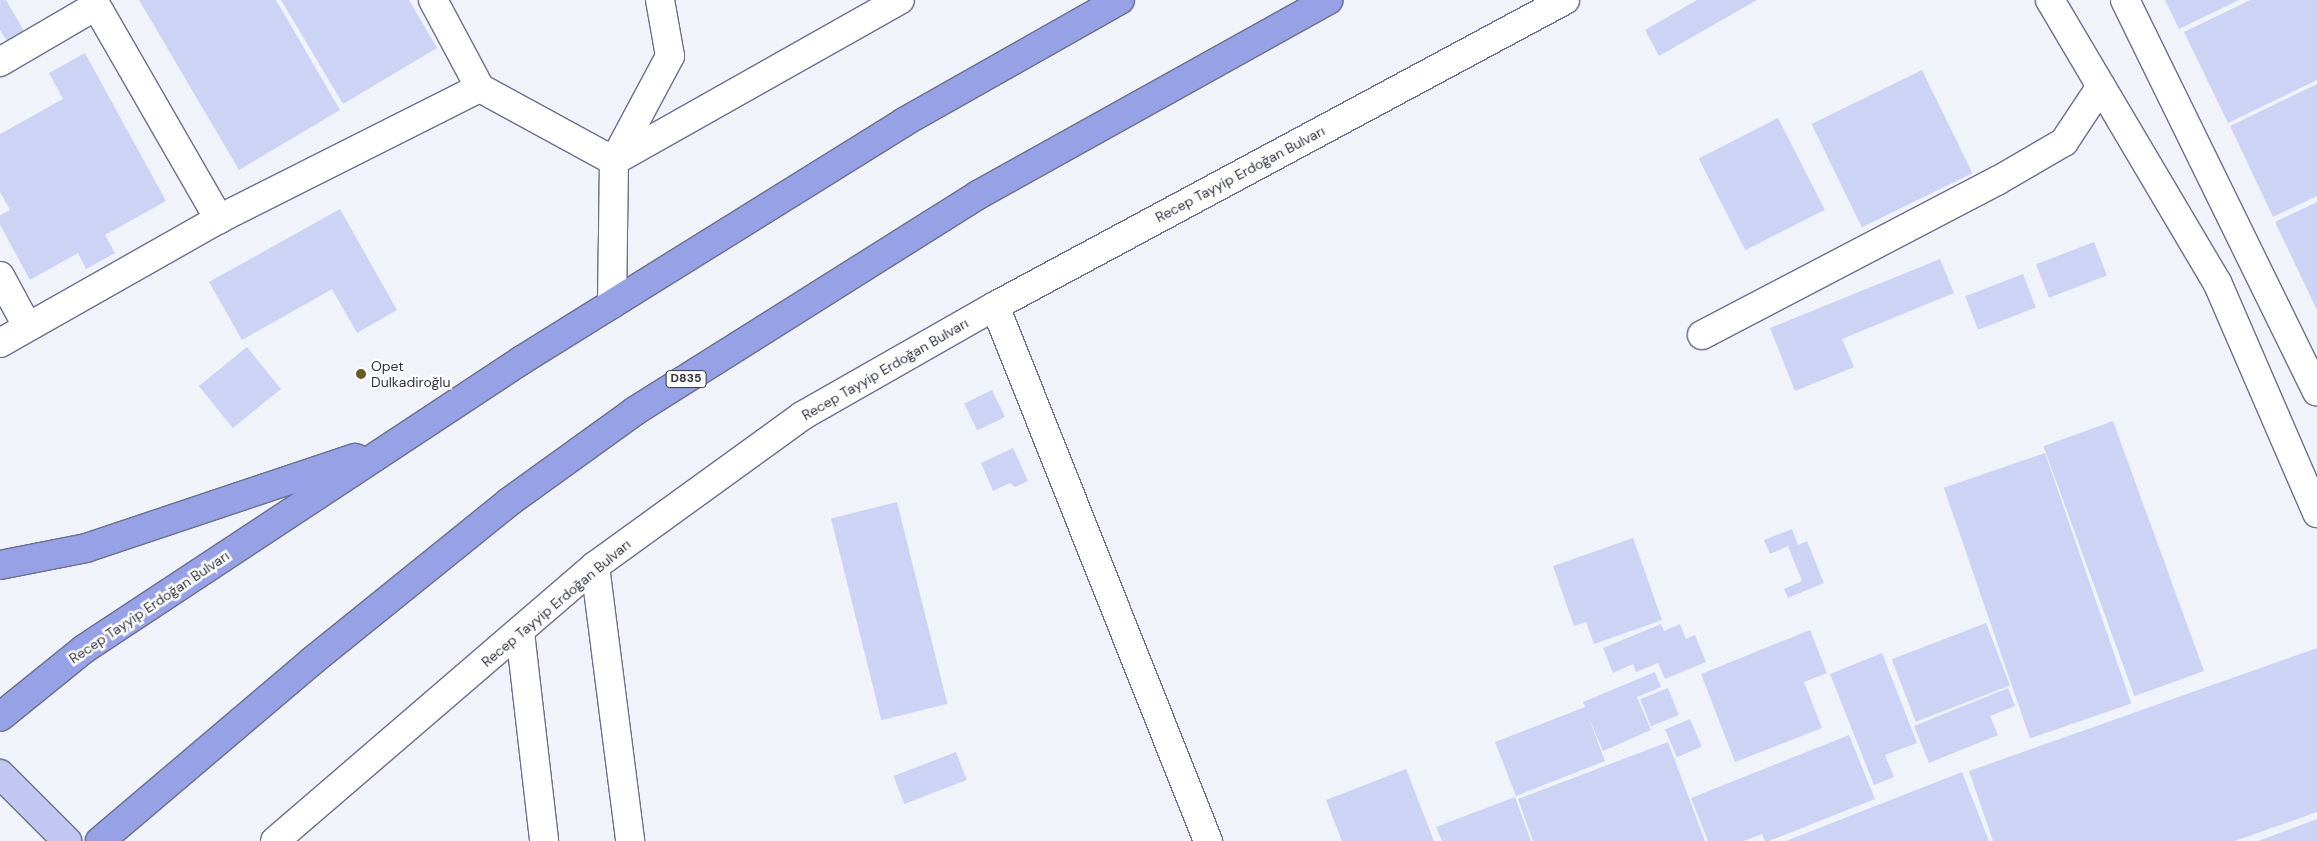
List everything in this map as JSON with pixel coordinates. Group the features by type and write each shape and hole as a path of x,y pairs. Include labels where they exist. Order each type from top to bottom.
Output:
{"highway":[{"name":"Recep Tayyip Erdoğan Bulvarı","path":"0,717 84,649 389,446 904,122 1120,0"},
{"name":"D835","path":"100,841 312,661 509,502 635,412 978,195 1328,0"},
{"path":"0,565 86,548 389,446"}],"main road":[{"path":"0,774 67,841"}],"street":[{"path":"433,0 480,88 614,161"},
{"path":"612,304 614,161 670,56 660,0"},
{"path":"614,161 900,0"},
{"name":"Recep Tayyip Erdoğan Bulvarı","path":"275,841 595,566 802,416 995,306 1565,0"},
{"path":"2050,0 2217,282 2317,513"},
{"path":"2125,0 2317,392"},
{"path":"0,62 94,3 219,219"},
{"path":"1702,335 1997,181 2064,142 2101,86"},
{"path":"0,343 219,219 480,88"},
{"path":"0,276 27,326"},
{"path":"995,306 1208,841"},
{"path":"595,566 630,841"},
{"path":"520,632 544,841"}],"building":[{"path":"0,0 6,0 24,31 7,41 0,30"},
{"path":"139,0 276,0 340,110 239,170"},
{"path":"281,0 409,0 437,48 343,104"},
{"path":"1697,0 1757,0 1659,56 1645,30"},
{"path":"2165,0 2239,0 2179,29"},
{"path":"2250,0 2317,0 2317,80 2228,123 2184,32"},
{"path":"85,53 166,201 105,235 115,253 86,269 78,253 30,280 0,225 0,215 10,210 0,192 0,134 63,99 49,73"},
{"path":"1922,70 1972,173 1862,227 1811,124"},
{"path":"2317,84 2317,196 2273,217 2230,126"},
{"path":"1778,118 1825,210 1745,250 1699,158"},
{"path":"2317,202 2317,310 2275,222"},
{"path":"340,209 397,310 357,333 332,289 242,340 209,282"},
{"path":"2094,242 2107,276 2049,298 2036,264"},
{"path":"1940,259 1954,293 1842,339 1854,367 1795,391 1770,328"},
{"path":"2023,274 2036,308 1978,330 1965,296"},
{"path":"247,347 281,389 233,428 199,386"},
{"path":"992,390 1005,417 977,431 964,404"},
{"path":"2113,421 2204,671 2134,696 2043,446"},
{"path":"1013,448 1028,481 1015,487 1010,483 993,491 981,463"},
{"path":"2045,453 2131,704 2030,738 1944,488"},
{"path":"897,502 947,704 881,720 831,518"},
{"path":"1792,529 1798,545 1807,541 1824,583 1788,598 1784,589 1802,581 1788,546 1770,554 1764,540"},
{"path":"1633,538 1662,620 1594,644 1586,622 1574,626 1553,566"},
{"path":"1986,623 2010,686 1916,722 1892,659"},
{"path":"1661,624 1664,631 1680,624 1686,639 1695,635 1706,662 1665,679 1658,663 1636,672 1633,664 1613,673 1603,648"},
{"path":"1810,630 1827,673 1804,682 1822,728 1735,762 1701,674"},
{"path":"2317,648 2317,812 2235,841 1993,841 1969,771"},
{"path":"1882,653 1917,743 1885,755 1894,777 1874,785 1830,674"},
{"path":"1655,672 1661,687 1637,697 1651,730 1603,751 1588,716 1605,761 1516,796 1495,742 1585,707 1583,702"},
{"path":"1668,688 1679,715 1651,726 1640,699"},
{"path":"2008,688 2015,706 1990,716 1998,735 1929,763 1914,726"},
{"path":"1690,719 1702,747 1677,757 1665,730"},
{"path":"1849,735 1875,799 1769,841 1765,841 1762,834 1744,841 1708,841 1691,798"},
{"path":"1668,742 1705,841 1533,841 1518,799"},
{"path":"956,752 967,780 904,804 893,776"},
{"path":"1406,769 1434,841 1342,841 1326,800"},
{"path":"1962,772 1989,841 1786,841"},
{"path":"1515,797 1531,841 1442,841 1436,827"},
{"path":"2317,819 2317,841 2258,841"}],"place":[{"name":"Opet Dulkadiroğlu","path":"361,374"}]}
